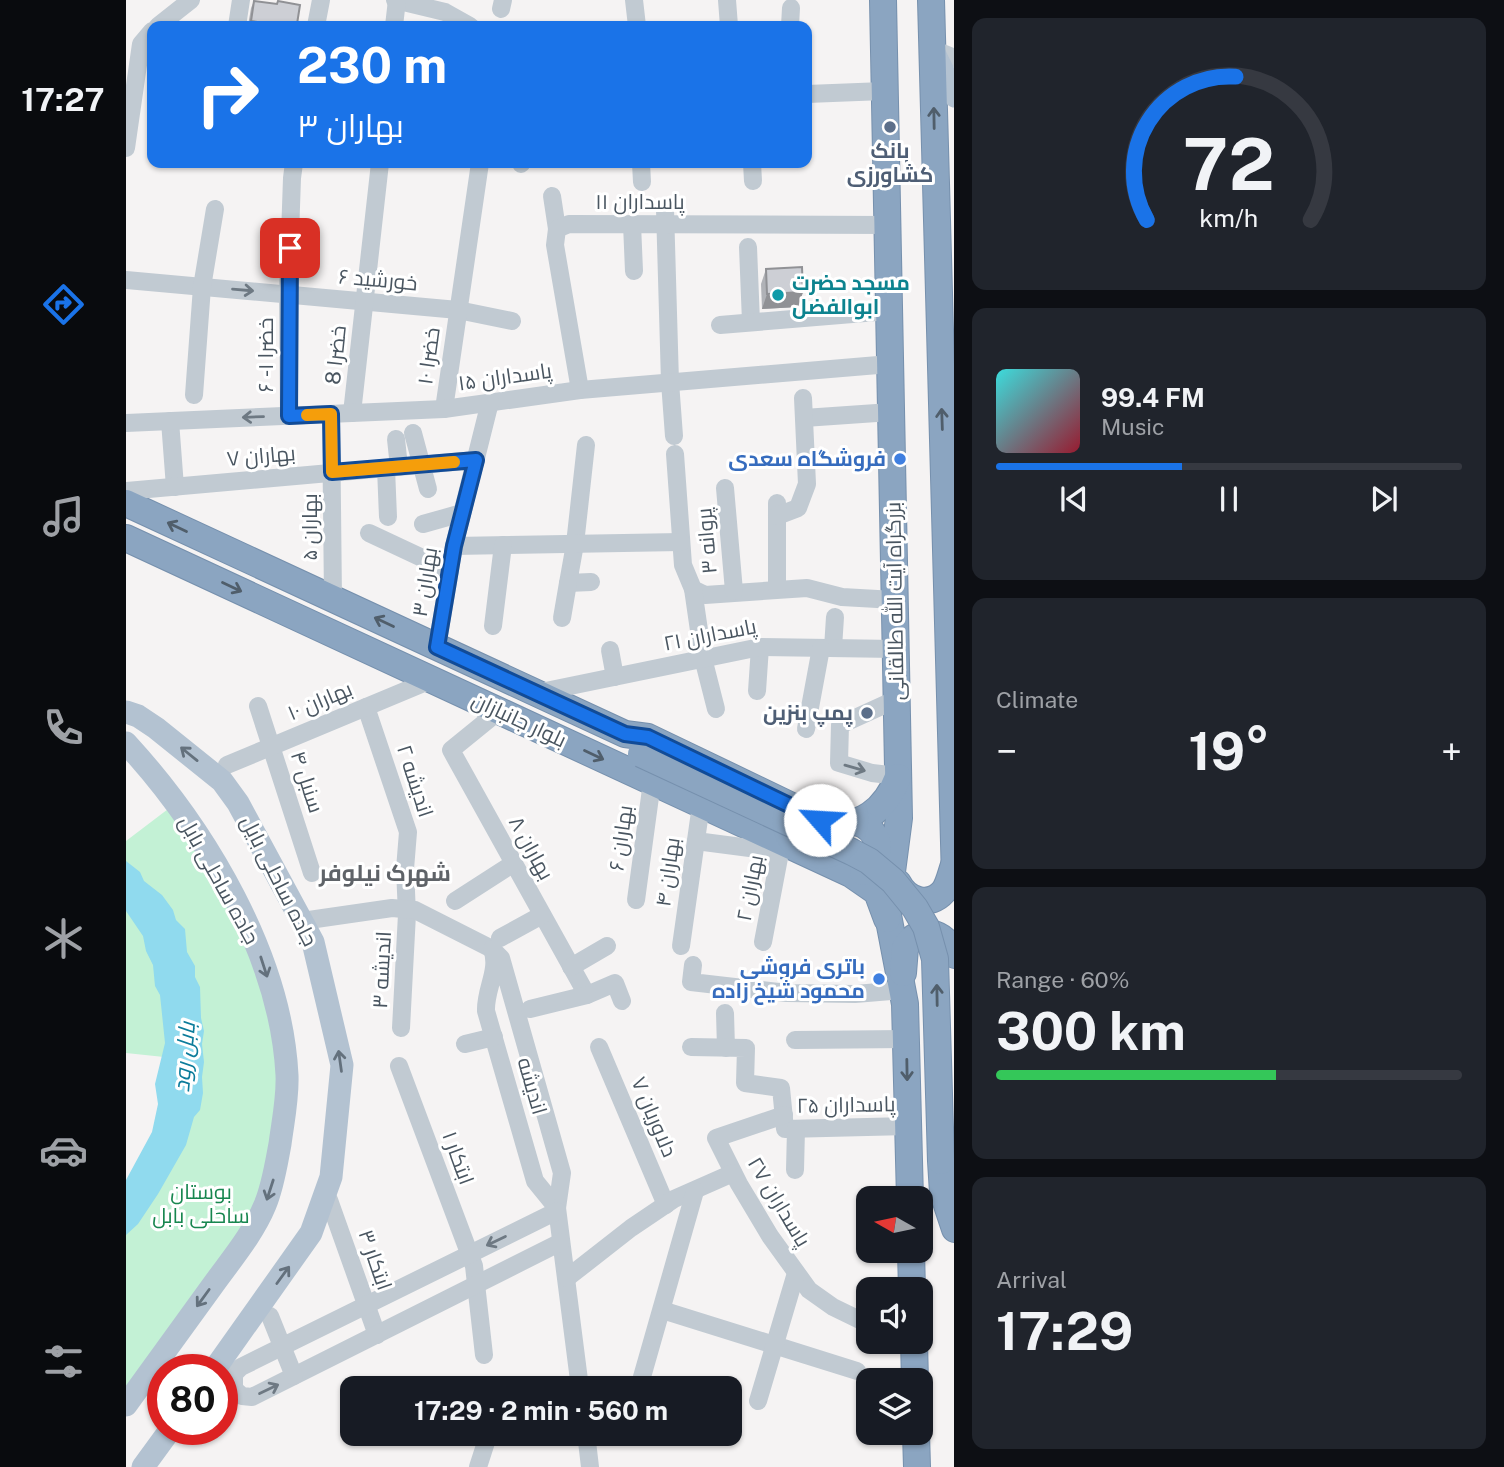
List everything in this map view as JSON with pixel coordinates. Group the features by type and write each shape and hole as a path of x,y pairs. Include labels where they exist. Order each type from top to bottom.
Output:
{"highway":[{"name":"بزرگراه آیت الله طالقانی","path":"883,0 899,825 887,910 904,997 910,1186"},
{"path":"931,0 943,54 954,879"},
{"name":"بلوار جانبازان","path":"126,503 536,693 633,744 648,737 820,820 835,824 857,822"},
{"name":"بلوار جانبازان","path":"126,538 701,805 781,847 851,874 877,892 890,925"},
{"path":"633,744 861,856 893,881 909,899 926,927 935,959 943,1194 954,1229"},
{"path":"857,822 878,809 891,793 898,776"},
{"path":"851,874 869,868 879,846 874,834 865,825 857,822"},
{"path":"899,825 897,876 906,895 921,901 937,897 947,885 954,864"},
{"path":"904,997 902,960 908,942 918,935 937,934 947,941 954,955"},
{"path":"916,1445 917,1467"}],"main road":[{"path":"943,54 954,96"},
{"name":"جاده ساحلی بایل","path":"126,712 138,716 156,728 222,781 229,790 302,921 316,952 342,1065 331,1177 312,1233 225,1354"},
{"name":"جاده ساحلی بابل","path":"126,743 186,817 244,915 273,994 286,1057 287,1078 284,1119 275,1174 259,1217 126,1405"},
{"path":"144,1467 159,1445"}],"street":[{"path":"165,21 191,0"},
{"path":"238,21 241,0"},
{"path":"317,21 321,0"},
{"path":"394,21 396,0 445,12 461,21"},
{"path":"634,0 636,21"},
{"path":"727,0 729,21"},
{"path":"790,21 791,8"},
{"path":"126,148 144,80 141,44 147,37"},
{"path":"812,94 884,91"},
{"name":"خضرا ۱ - ۶","path":"289,416 288,295 293,168"},
{"name":"خضرا 8","path":"352,413 379,168"},
{"name":"خضرا ۱۰","path":"444,409 479,168"},
{"path":"641,168 642,182"},
{"path":"752,168 753,181"},
{"path":"552,196 557,229 555,245 580,390"},
{"path":"194,395 202,287 215,209"},
{"path":"666,217 670,382 682,565 693,589 703,659 716,709"},
{"name":"پاسداران ١١","path":"557,229 569,224 632,224 666,217 887,225"},
{"path":"632,224 634,271"},
{"path":"748,247 751,322"},
{"name":"خورشید ۶","path":"126,280 458,310 512,321"},
{"path":"720,325 889,311"},
{"name":"پاسداران ۱۵","path":"126,423 444,409 580,390 890,364"},
{"path":"777,589 777,510 798,508 807,484 803,398"},
{"name":"بهاران ۳","path":"437,647 454,546 490,402"},
{"path":"804,418 891,412"},
{"name":"بهاران ۵","path":"331,414 333,599"},
{"path":"170,421 175,487"},
{"path":"413,433 428,489"},
{"path":"388,517 396,439"},
{"path":"562,618 575,544 586,445"},
{"name":"بهاران ۷","path":"126,491 476,460"},
{"name":"پروانه ۳","path":"725,488 734,591"},
{"path":"423,524 462,513"},
{"path":"369,533 450,571"},
{"path":"454,546 681,542"},
{"path":"493,626 503,545"},
{"path":"568,583 591,582"},
{"path":"693,589 705,594 807,588 842,597 895,600"},
{"path":"806,729 835,617"},
{"path":"757,691 760,647"},
{"name":"پاسداران ۲۱","path":"536,693 760,647 896,649"},
{"path":"610,650 615,677"},
{"name":"بهاران ۱۰","path":"227,765 431,680"},
{"path":"897,699 841,725 839,763 873,773 898,776"},
{"name":"سنبل ۴","path":"258,706 312,873"},
{"name":"اندیشه ۲","path":"366,706 408,832 405,869 407,911"},
{"name":"بهاران ۸","path":"499,711 451,750 587,995"},
{"name":"بهاران ۶","path":"636,900 652,782"},
{"name":"بهاران ۴","path":"681,946 701,805"},
{"path":"696,841 781,847"},
{"name":"بهاران ۲","path":"763,942 781,847"},
{"path":"455,901 514,863"},
{"path":"302,921 392,908 423,912 496,944"},
{"name":"اندیشه ۳","path":"401,1028 407,911"},
{"path":"496,944 542,915"},
{"path":"496,944 498,968"},
{"path":"572,967 607,946"},
{"path":"693,965 691,982 787,993 904,997"},
{"name":"اندیشه","path":"498,968 486,1005 536,1181 557,1209"},
{"name":"اندیشه","path":"498,968 562,1173 557,1209 579,1376"},
{"path":"530,1009 587,995 615,982 622,1002"},
{"path":"691,1047 726,1048 726,1013"},
{"path":"466,1044 494,1037"},
{"path":"795,1040 906,1039"},
{"name":"دلاوریان ۷","path":"600,1047 666,1205"},
{"name":"پاسداران ۲۵","path":"726,1048 746,1048 745,1083 781,1088 790,1122 908,1126"},
{"name":"ابتکار ۱","path":"399,1066 474,1266 484,1355"},
{"path":"790,1122 794,1170"},
{"name":"پاسداران ۲۷","path":"790,1122 716,1138 770,1236 809,1290 833,1307 856,1318"},
{"path":"568,1278 631,1228 666,1205 733,1173"},
{"path":"642,1376 695,1191"},
{"name":"ابتکار ۳","path":"329,1200 377,1335"},
{"path":"557,1209 237,1370 232,1379 234,1389 242,1396 252,1397 561,1242"},
{"path":"758,1401 796,1273"},
{"path":"662,1310 856,1371"},
{"path":"270,1316 294,1376"},
{"path":"478,1467 485,1446"},
{"path":"588,1446 590,1467"}],"green space":[{"name":"بوستان ساحلی بابل","path":"176,803 244,915 286,1057 265,1205 161,1354 147,1354 147,1375 126,1405 126,1216 183,1059 126,1053 126,841"}],"water":[{"name":"بابل رود","path":"126,861 140,872 144,881 162,895 173,910 176,920 185,929 187,952 195,966 195,977 200,987 204,1062 200,1110 194,1117 186,1145 138,1224 126,1235 126,1180 152,1132 158,1104 155,1084 165,1043 160,995 155,986 153,965 143,936 126,911"}],"building":[{"path":"254,1 300,5 297,21 251,21"},
{"path":"802,267 803,292 767,294 766,269"}],"slow traffic":[{"path":"307,415 331,414 332,472 454,462"}],"place":[{"name":"بانک کشاورزی","path":"890,127"},
{"name":"مسجد حضرت ابوالفضل","path":"778,295"},
{"name":"فروشگاه سعدی","path":"900,459"},
{"name":"پمپ بنزین","path":"867,713"},
{"name":"باتری فروشی محمود شیخ زاده","path":"879,979"}],"district":[{"name":"شهرک نیلوفر","path":"385,873"}],"route":[{"path":"290,248 289,416 331,414 332,472 476,460 454,546 437,647 625,734 648,737 820,820"}]}
